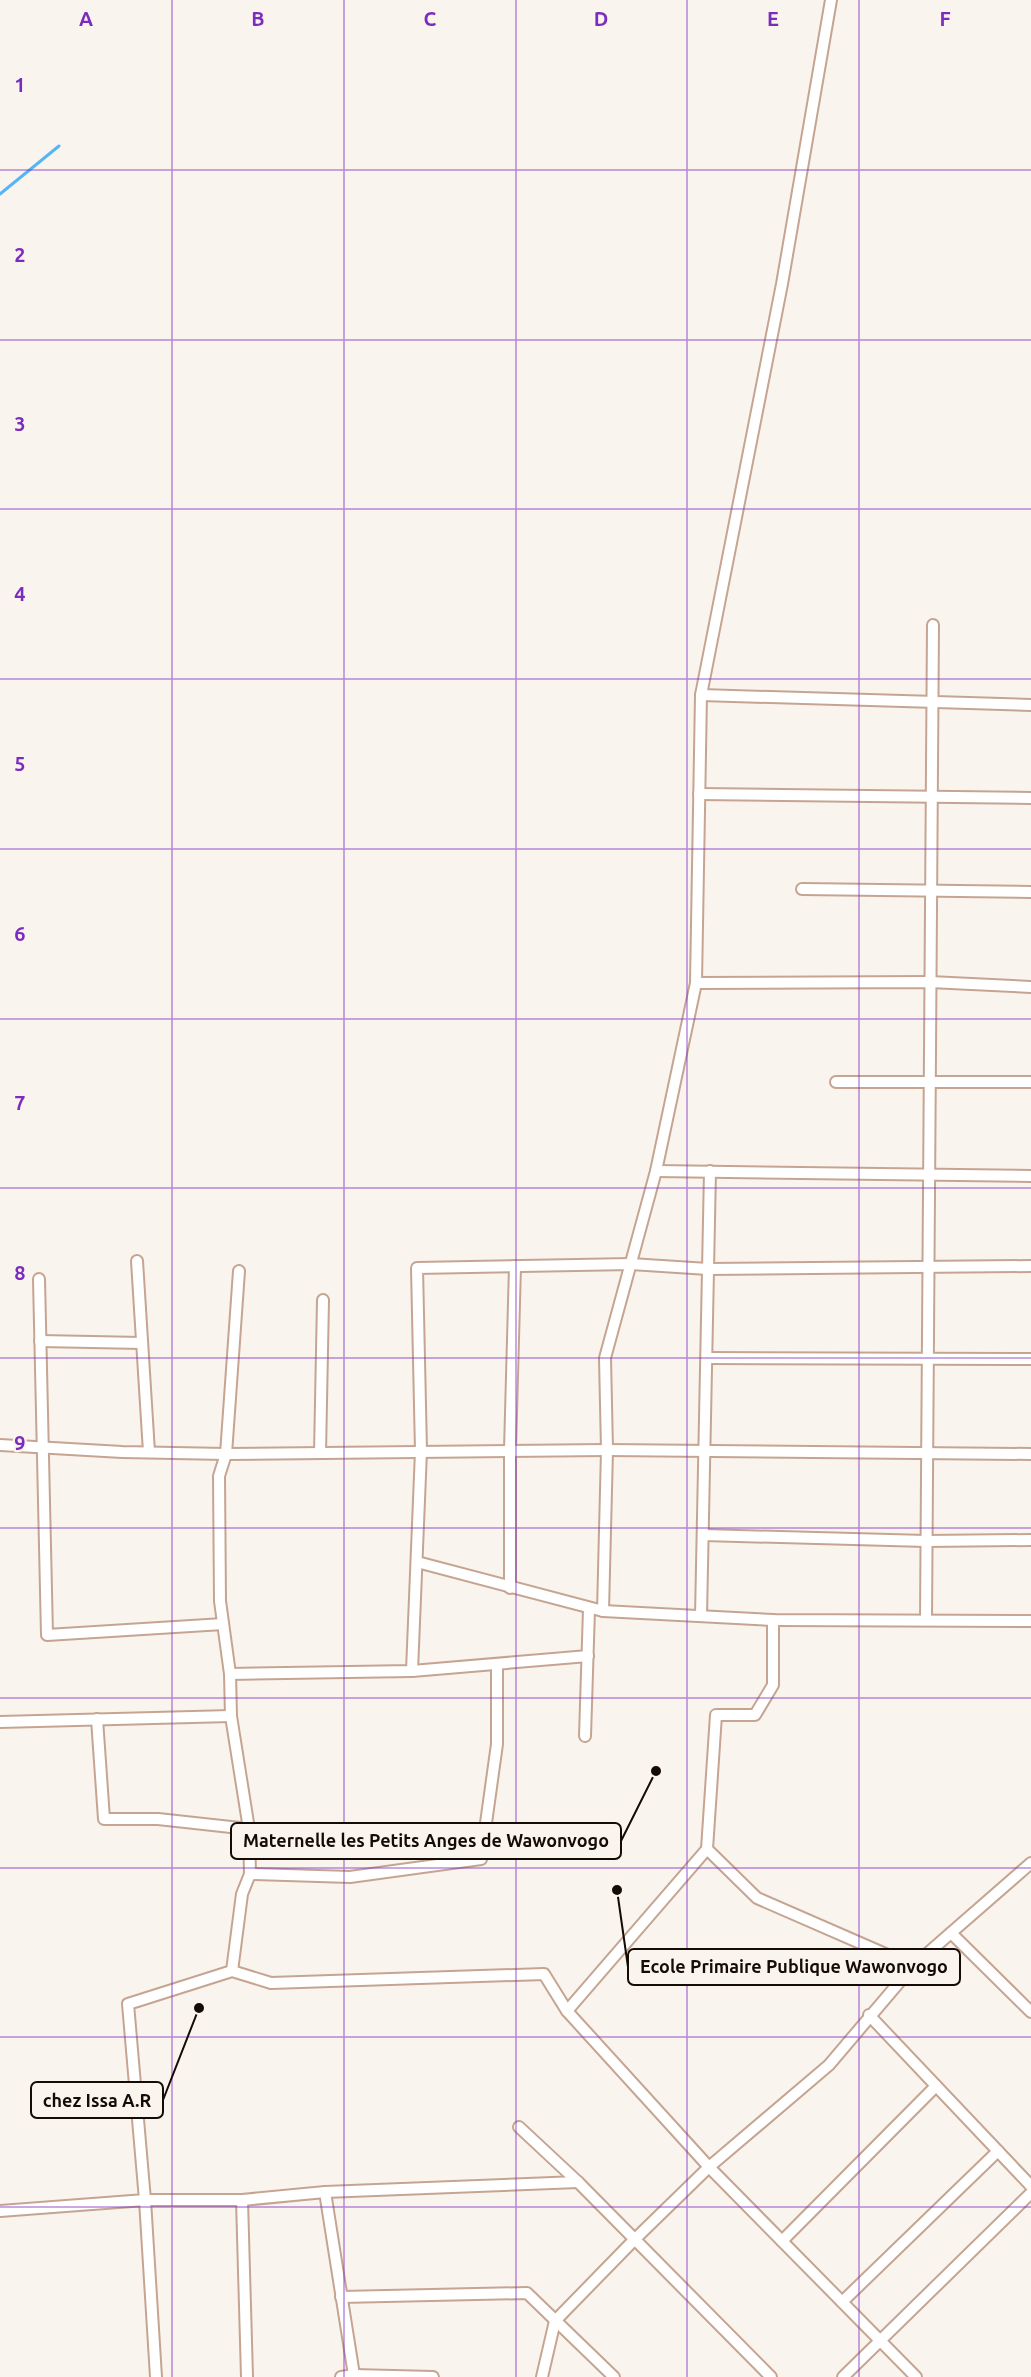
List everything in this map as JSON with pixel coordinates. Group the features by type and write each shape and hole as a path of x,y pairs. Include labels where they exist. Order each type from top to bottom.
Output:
{"street":[{"path":"603,1611 607,1450 605,1358 656,1171 696,983 701,696 780,295 831,0"},
{"path":"926,1620 933,626"},
{"path":"701,696 1031,705"},
{"path":"699,794 1031,798"},
{"path":"802,889 1031,892"},
{"path":"696,983 930,982 1031,987"},
{"path":"836,1082 1031,1082"},
{"path":"656,1171 1031,1176"},
{"path":"701,1616 710,1171"},
{"path":"136,1261 149,1452"},
{"path":"412,1671 421,1451 417,1269 631,1264 708,1269 1031,1266"},
{"path":"510,1588 514,1266"},
{"path":"232,1971 242,1894 250,1874 249,1829 231,1716 230,1674 220,1601 219,1476 226,1454 239,1271"},
{"path":"39,1279 47,1635 223,1624"},
{"path":"320,1453 323,1300"},
{"path":"40,1341 142,1343"},
{"path":"706,1358 1031,1359"},
{"path":"0,1445 226,1454 510,1450 1031,1454"},
{"path":"703,1535 926,1541 1031,1540"},
{"path":"417,1562 603,1611 773,1620 1031,1621"},
{"path":"585,1736 590,1609"},
{"path":"567,2011 707,1849 716,1715 755,1714 773,1685 773,1620"},
{"path":"230,1674 412,1671 588,1656"},
{"path":"250,1874 350,1877 481,1859 497,1744 497,1665"},
{"path":"0,1722 231,1716"},
{"path":"97,1719 104,1819 158,1819 249,1829"},
{"path":"707,1849 757,1898 913,1966"},
{"path":"542,2377 555,2321 709,2167 829,2065 869,2015 913,1966 1031,1863"},
{"path":"951,1933 1031,2012"},
{"path":"156,2377 145,2200 128,2004 232,1971 271,1983 544,1974 567,2011 709,2167 916,2377"},
{"path":"869,2015 1031,2186"},
{"path":"782,2241 936,2086"},
{"path":"519,2127 578,2182 771,2377"},
{"path":"842,2302 998,2151"},
{"path":"0,2211 145,2200 242,2200 325,2192 578,2182"},
{"path":"325,2192 354,2375"},
{"path":"843,2377 1031,2193"},
{"path":"242,2200 247,2377"},
{"path":"341,2297 527,2293 614,2377"},
{"path":"341,2377 354,2375 433,2377"}],"waterway":[{"path":"0,194 59,146"}],"place":[{"name":"Maternelle les Petits Anges de Wawonvogo","path":"656,1771"},
{"name":"Ecole Primaire Publique Wawonvogo","path":"617,1890"},
{"name":"chez Issa A.R","path":"199,2008"}]}
